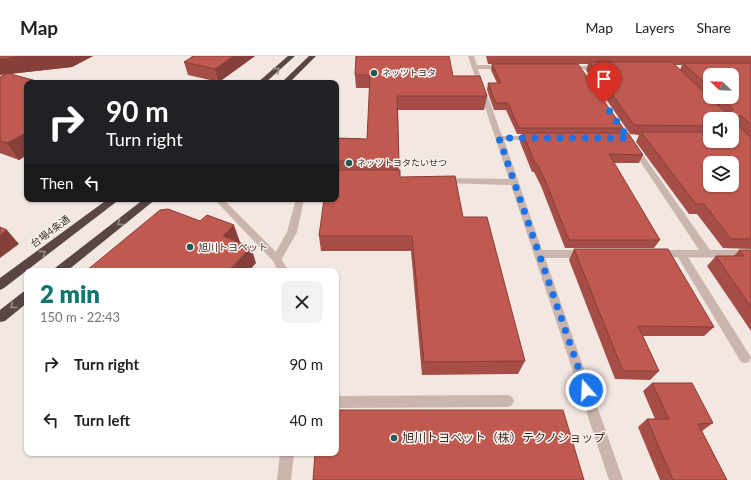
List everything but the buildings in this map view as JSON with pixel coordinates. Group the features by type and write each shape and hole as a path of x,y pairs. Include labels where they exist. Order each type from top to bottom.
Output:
{"highway":[{"path":"264,80 292,56"},
{"path":"288,80 313,56"},
{"name":"台場4条通","path":"0,285 111,202"},
{"path":"63,268 147,202"},
{"path":"0,317 24,298"}],"street":[{"path":"472,56 616,480"},
{"path":"475,68 515,68"},
{"path":"563,68 581,71 610,68"},
{"path":"611,113 707,254"},
{"path":"499,138 545,138"},
{"path":"437,181 514,182"},
{"path":"221,202 277,259 282,268"},
{"path":"277,259 292,232 299,202"},
{"path":"539,254 594,254"},
{"path":"649,254 751,254"},
{"path":"680,254 745,358"},
{"path":"339,402 508,401"},
{"path":"284,480 287,456"}],"place":[{"name":"ネッツトヨタ","path":"374,73"},
{"name":"ネッツトヨタたいせつ","path":"349,163"},
{"name":"旭川トヨペット","path":"190,247"},
{"name":"旭川トヨペット（株）テクノショップ","path":"394,438"}],"route":[{"path":"586,390 499,138 628,138 604,103"}]}
